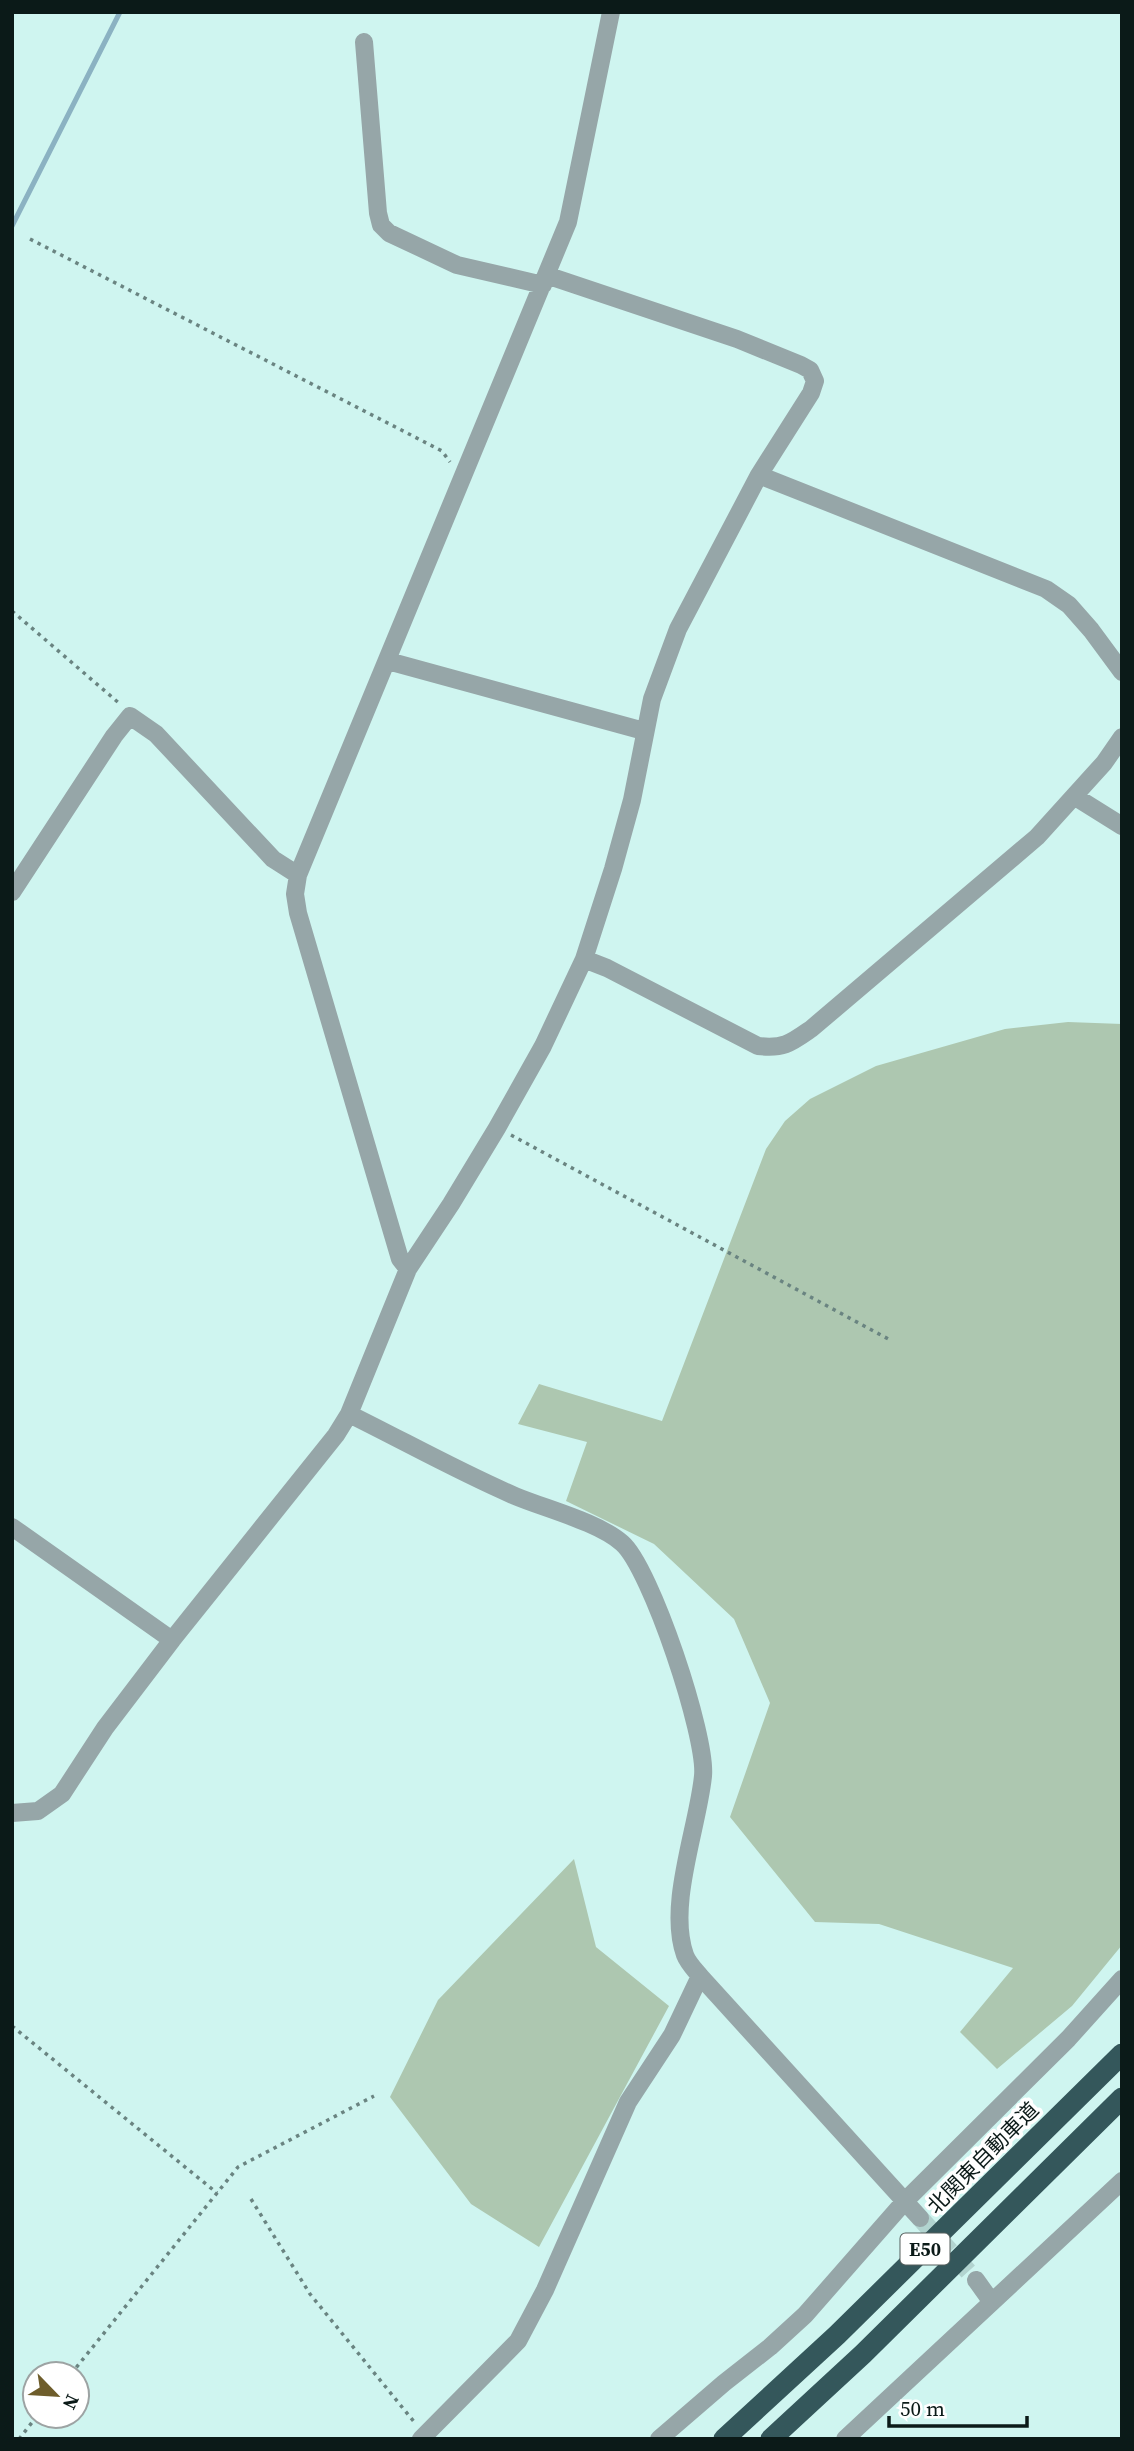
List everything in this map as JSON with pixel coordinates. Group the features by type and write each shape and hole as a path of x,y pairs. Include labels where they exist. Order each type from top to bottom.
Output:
{"highway":[{"name":"北関東自動車道","path":"724,2439 837,2335 1122,2054"},
{"name":"E50","path":"771,2439 863,2354 1122,2098"}],"street":[{"path":"408,1269 400,1259 298,913 298,875 568,222 611,12"},
{"path":"12,1812 38,1811 62,1794 105,1728 349,1414 408,1269 497,1128 543,1046 584,959 632,800 652,699 678,629 758,475 811,393 815,381 810,370 737,339 545,280 457,265 389,233 381,225 378,213 364,43"},
{"path":"758,475 1046,589 1069,605 1122,672"},
{"path":"388,661 644,731"},
{"path":"12,892 114,736 131,716 156,734 273,859 298,875"},
{"path":"584,959 607,968 758,1046 773,1048 788,1045 811,1030 1037,837 1104,763 1122,737"},
{"path":"1074,796 1122,827"},
{"path":"349,1414 513,1496 607,1533 629,1549 638,1563 665,1628 685,1688 703,1758 703,1777 684,1877 681,1909 684,1952 700,1976 920,2218"},
{"path":"12,1527 172,1640"},
{"path":"423,2437 518,2342 545,2290 628,2102 672,2035 700,1976"},
{"path":"659,2439 805,2315 905,2201 1068,2039 1122,1979"},
{"path":"849,2437 1122,2181"},
{"path":"976,2280 991,2301"}],"path":[{"path":"30,239 442,451 463,480"},
{"path":"12,611 131,716"},
{"path":"497,1128 892,1341"},
{"path":"12,2026 217,2193"},
{"path":"82,2360 238,2167 374,2096"},
{"path":"251,2199 310,2294 423,2437"}],"green space":[{"path":"1068,1022 1122,1024 1122,1945 1072,2006 997,2069 960,2032 1013,1968 879,1924 815,1922 730,1817 770,1703 734,1619 654,1544 566,1501 587,1442 518,1424 539,1384 662,1421 766,1149 785,1121 810,1099 876,1066 1005,1029"},
{"path":"574,1859 596,1947 669,2006 539,2247 471,2204 390,2097 438,2000"}],"waterway":[{"path":"12,226 120,12"}],"tunnel":[{"path":"920,2218 976,2280"}]}
